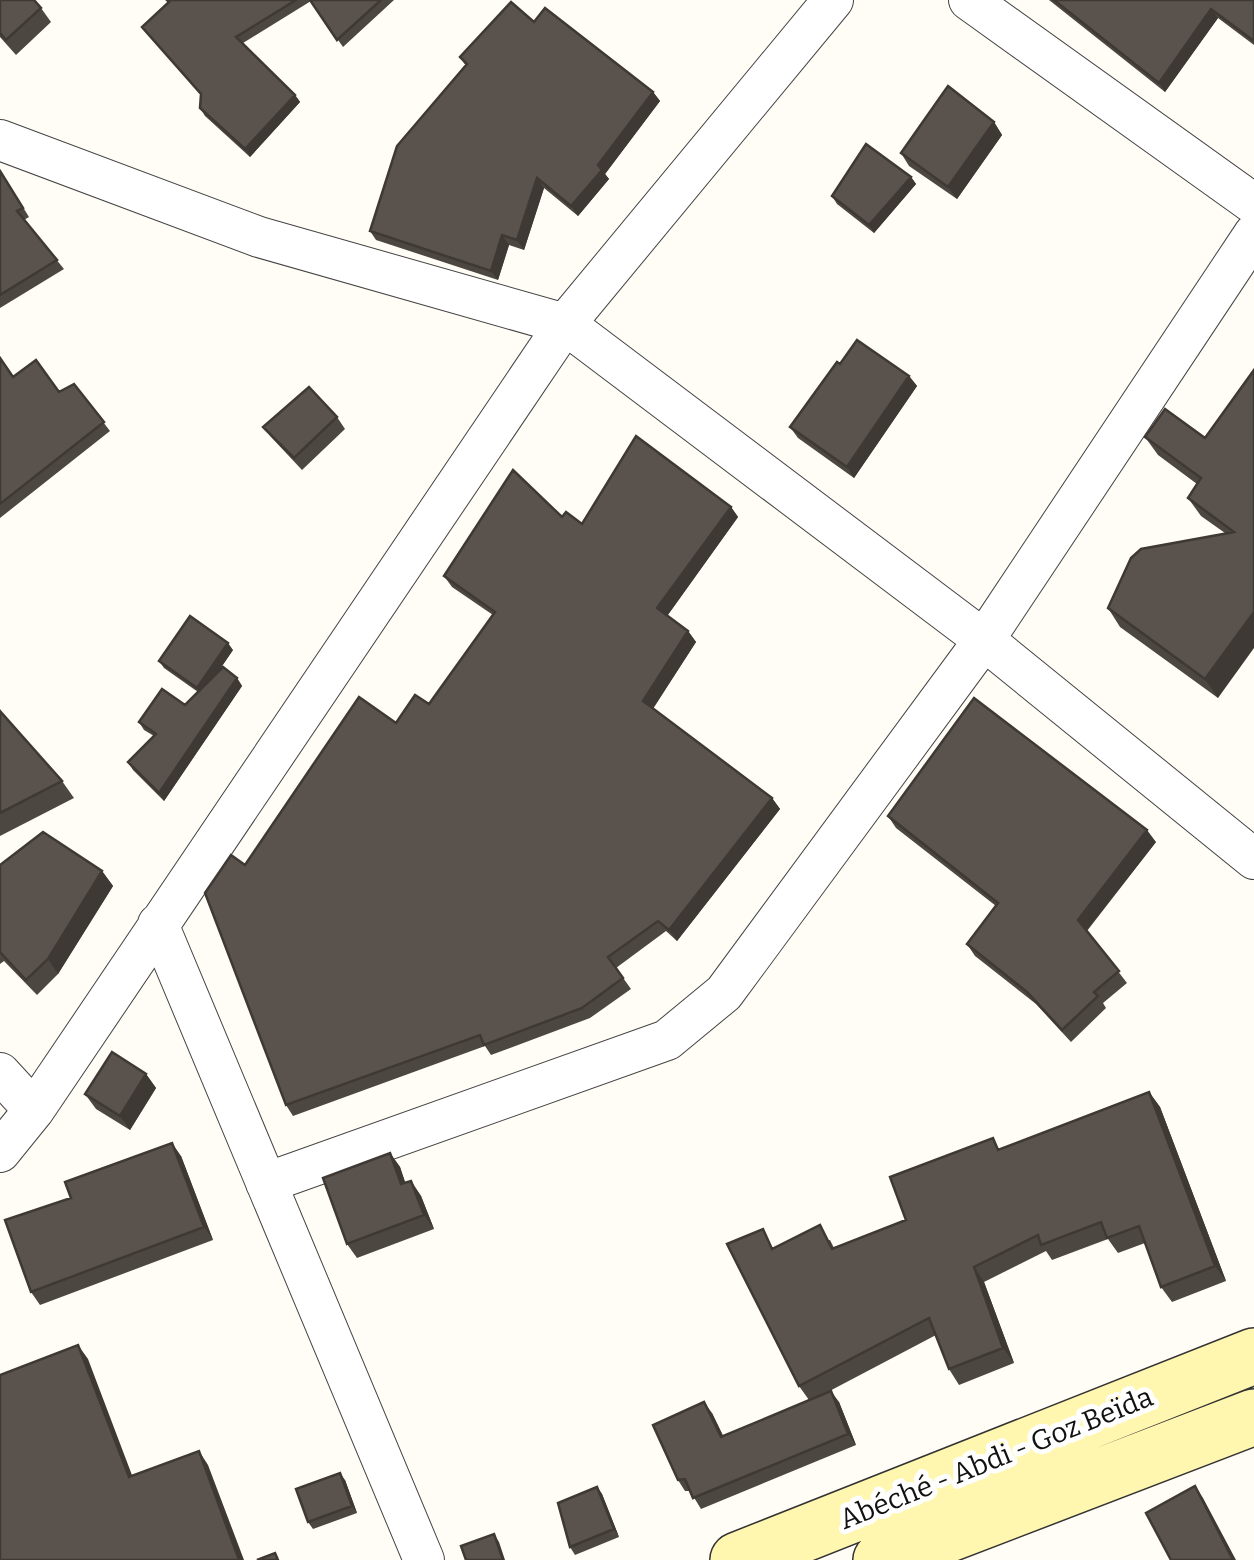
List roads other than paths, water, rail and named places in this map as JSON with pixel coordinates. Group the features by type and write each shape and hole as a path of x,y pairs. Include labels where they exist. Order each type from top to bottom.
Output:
{"main road":[{"name":"Abéché - Abdi - Goz Beïda","path":"738,1560 1254,1356"},
{"path":"881,1560 1254,1417"}],"street":[{"path":"0,1152 34,1110 565,324 833,0"},
{"path":"968,0 1254,204"},
{"path":"0,140 259,237 565,324 984,640 1254,859"},
{"path":"266,1183 666,1040 698,1017 724,992 984,640 1254,234"},
{"path":"158,924 424,1560"},
{"path":"0,1072 34,1110"}]}
